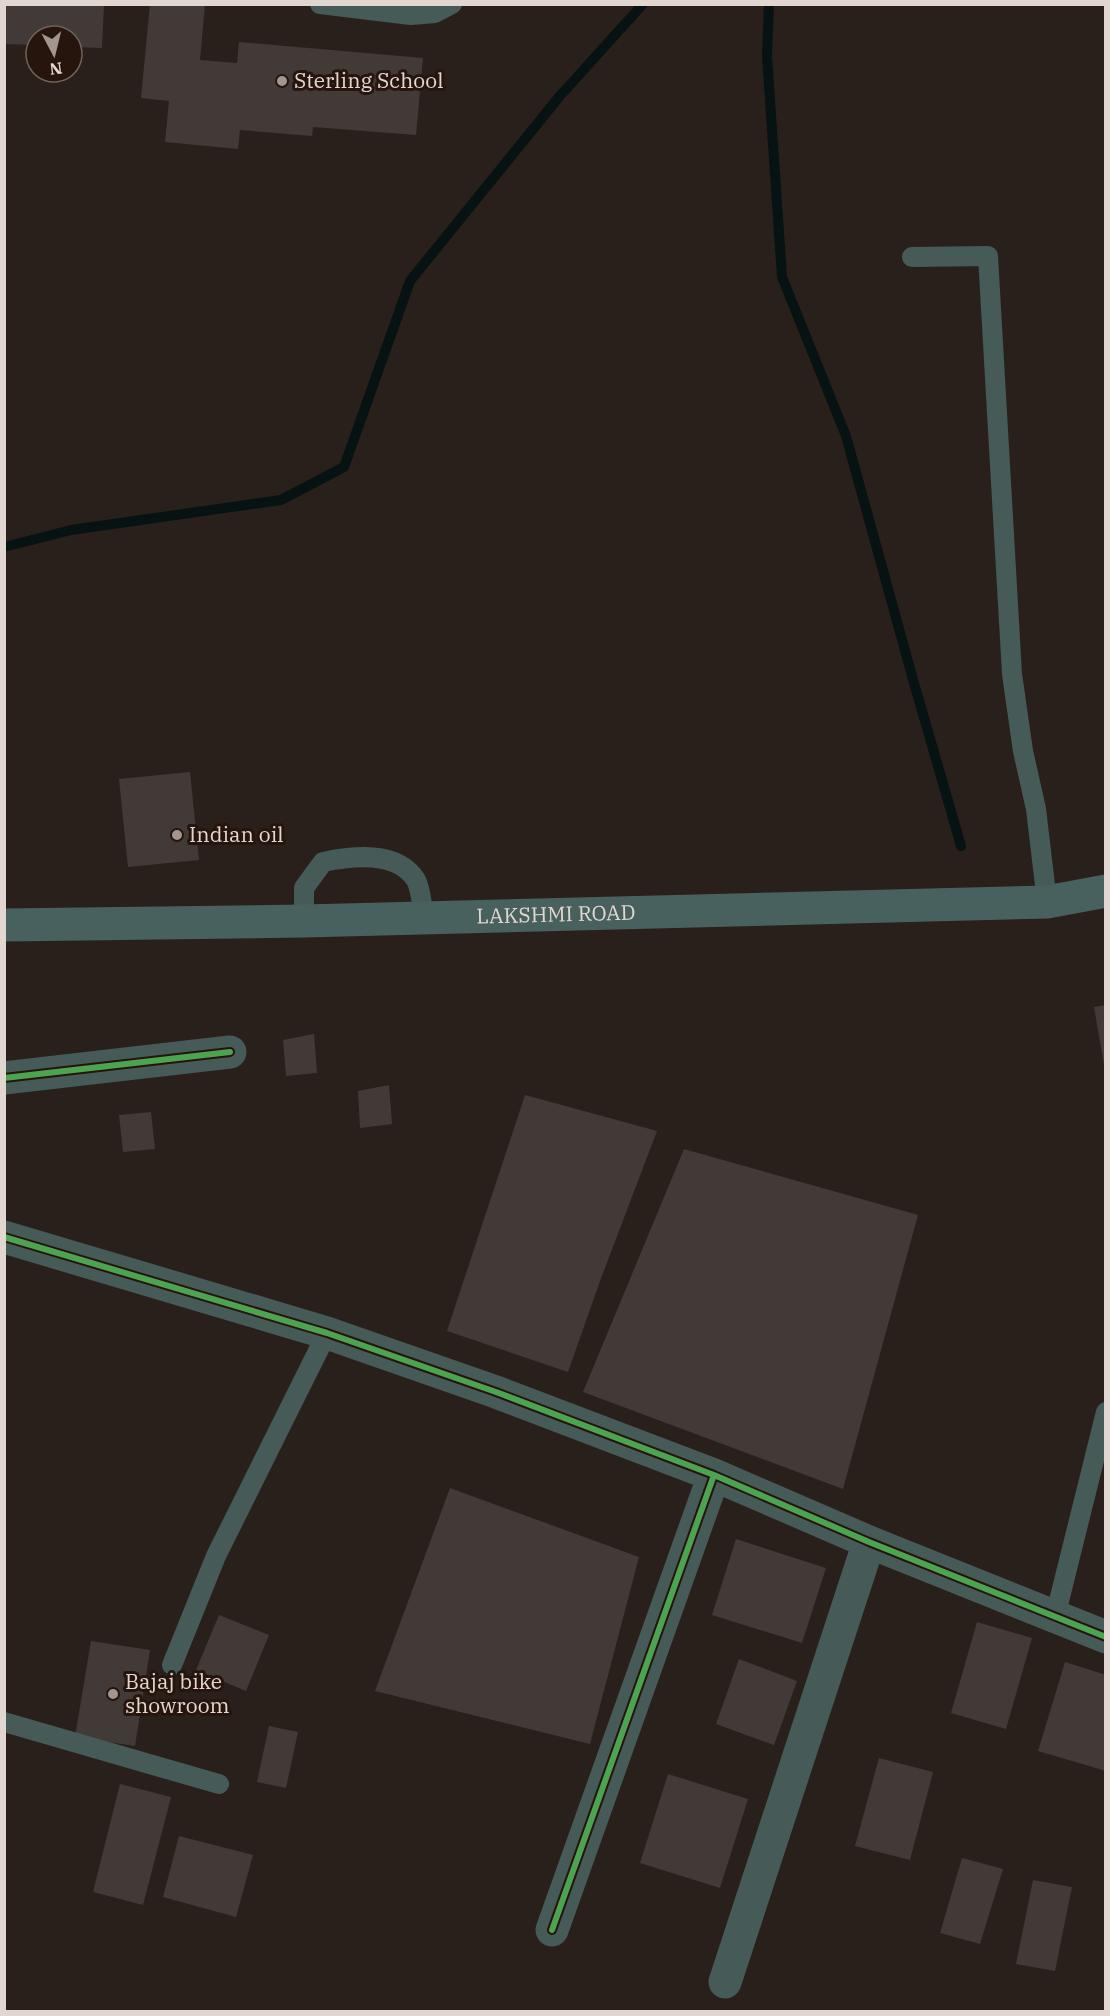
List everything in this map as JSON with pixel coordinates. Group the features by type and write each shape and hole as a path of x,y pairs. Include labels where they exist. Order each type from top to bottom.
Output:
{"main road":[{"name":"LAKSHMI ROAD","path":"4,925 304,921 1047,902 1106,891"}],"street":[{"path":"4,1078 230,1052"},
{"path":"4,1237 327,1334 496,1392 714,1474 869,1542 1106,1637"},
{"path":"552,1930 714,1474"},
{"path":"726,1983 869,1542"}],"lane":[{"path":"320,4 411,15 435,13 452,4"},
{"path":"912,257 988,256 1012,674 1023,751 1036,809 1047,902"},
{"path":"304,921 304,888 323,862 377,857 404,867 416,881 424,917"},
{"path":"172,1665 216,1556 327,1334"},
{"path":"1055,1617 1106,1412"},
{"path":"4,1722 219,1784"}],"building":[{"path":"4,4 104,4 102,48 84,47 84,24 24,24 24,45 4,44"},
{"name":"Sterling School","path":"150,4 205,4 200,60 237,63 239,42 423,58 416,135 313,127 312,136 240,130 238,149 165,142 169,101 141,98"},
{"path":"190,772 199,860 128,867 119,779"},
{"path":"1106,1005 1106,1064 1104,1065 1094,1007"},
{"path":"314,1034 317,1073 286,1076 283,1040"},
{"path":"389,1085 392,1124 360,1128 358,1091"},
{"path":"525,1095 657,1131 568,1372 447,1331"},
{"path":"151,1112 155,1149 123,1152 119,1115"},
{"path":"684,1149 918,1215 843,1489 583,1392"},
{"path":"450,1488 639,1557 590,1744 375,1691"},
{"path":"736,1539 826,1568 802,1643 712,1615"},
{"path":"219,1615 269,1635 246,1691 196,1670"},
{"path":"977,1622 1032,1638 1006,1729 951,1713"},
{"name":"Bajaj bike showroom","path":"91,1641 150,1650 135,1746 75,1737"},
{"path":"739,1659 797,1681 774,1745 716,1724"},
{"path":"1065,1662 1106,1675 1106,1771 1038,1751"},
{"path":"269,1726 298,1732 286,1788 257,1782"},
{"path":"879,1758 933,1772 910,1860 855,1846"},
{"path":"668,1774 748,1799 720,1888 640,1863"},
{"path":"120,1784 171,1797 143,1905 93,1892"},
{"path":"179,1836 253,1855 236,1917 163,1897"},
{"path":"962,1858 1003,1869 980,1944 940,1933"},
{"path":"1033,1880 1072,1887 1055,1971 1016,1964"}],"waterway":[{"path":"4,547 71,530 281,500 344,467 410,281 559,97 643,4"},
{"path":"769,4 767,56 782,277 846,436 961,846"}],"cycle path":[{"path":"4,1078 230,1052"},
{"path":"4,1237 327,1333 496,1392 714,1475 869,1542 1106,1637"},
{"path":"552,1930 714,1475"}],"place":[{"name":"Sterling School","path":"282,81"},
{"name":"Indian oil","path":"177,835"},
{"name":"Bajaj bike showroom","path":"113,1694"}]}
